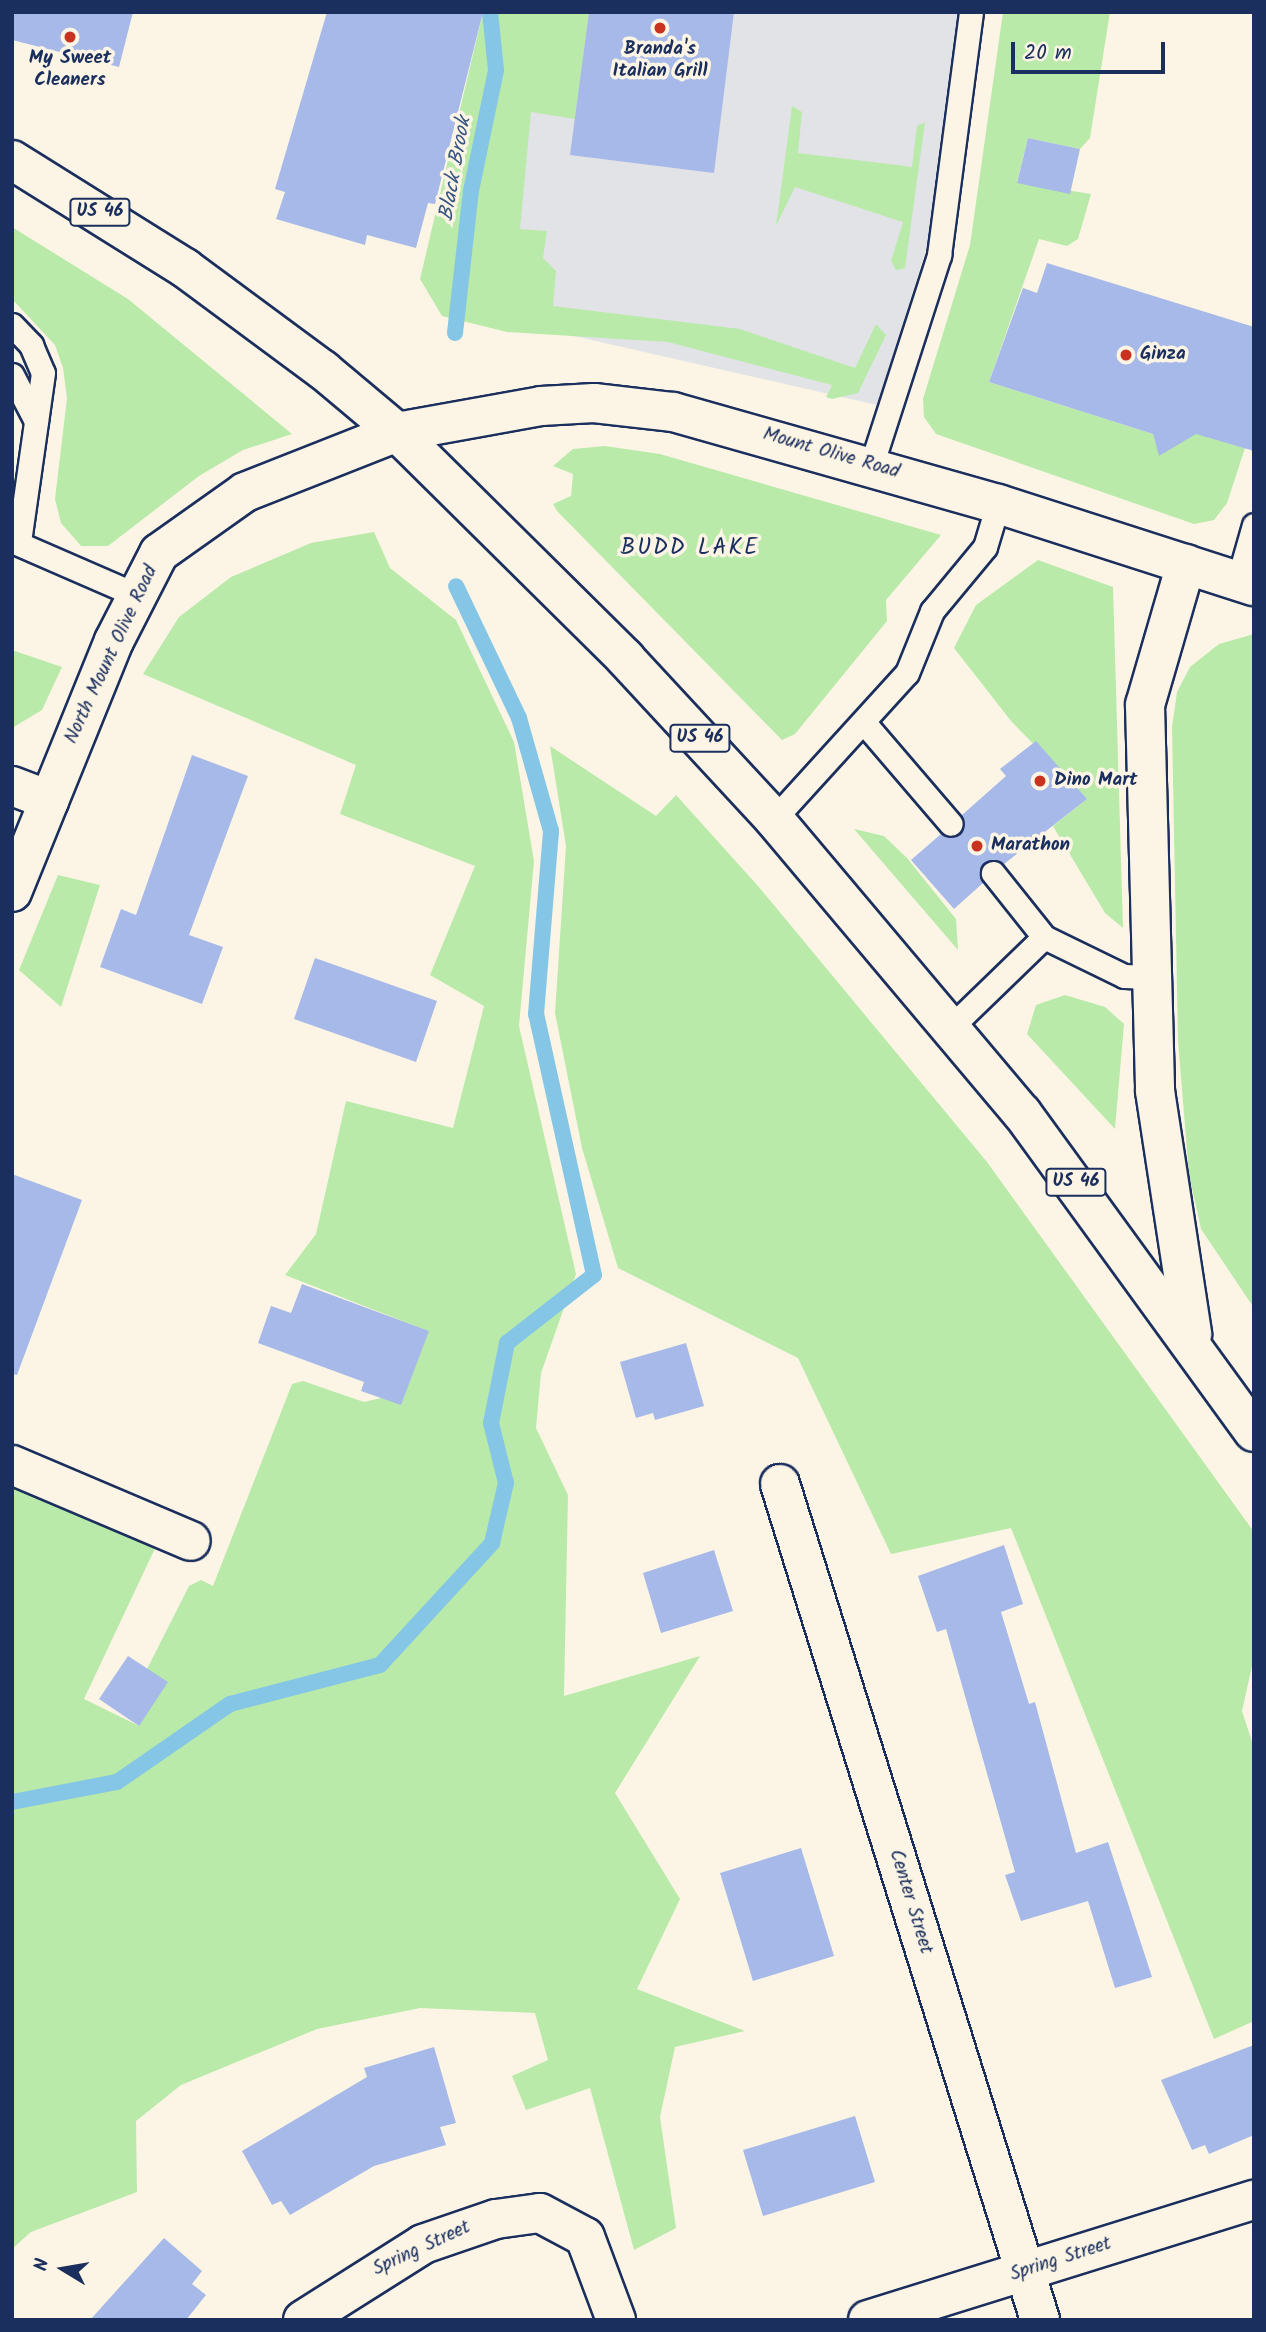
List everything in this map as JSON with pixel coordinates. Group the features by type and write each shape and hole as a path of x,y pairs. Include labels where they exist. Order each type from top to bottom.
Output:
{"main road":[{"name":"US 46","path":"12,160 185,268 397,432 625,658 774,819 951,1027 1194,1343 1254,1432"},
{"name":"Mount Olive Road","path":"397,432 508,409 624,405 706,419 998,504 1246,583"},
{"name":"North Mount Olive Road","path":"12,891 136,595 159,553 207,514 265,482 397,432"},
{"path":"1186,564 1144,705 1151,977 1162,1166 1194,1343"},
{"path":"12,786 48,800"},
{"path":"12,1465 191,1541"},
{"name":"Center Street","path":"780,1484 1040,2320"},
{"name":"Spring Street","path":"868,2320 1254,2200"},
{"name":"Spring Street","path":"303,2320 423,2245 496,2219 540,2213 585,2237 616,2320"}],"lane":[{"path":"871,466 939,255 971,12"},
{"path":"12,325 31,345 43,373 38,435 16,541 136,595"},
{"path":"12,375 34,409 38,435"},
{"path":"774,819 866,725 907,673 932,611 985,547 998,504"},
{"path":"1246,583 1254,525"},
{"path":"866,725 951,824"},
{"path":"993,873 1044,937 1124,976 1151,977"},
{"path":"951,1027 1044,937"}],"shaded area":[{"path":"514,12 961,12 929,240 877,405 490,317"}],"green space":[{"path":"483,12 589,12 575,119 531,112 520,229 547,231 543,258 556,271 553,306 740,329 855,368 876,324 886,335 858,393 832,399 826,397 832,385 668,342 507,332 442,316 420,279"},
{"path":"1003,12 1110,12 1090,138 1080,149 1028,138 1017,182 1091,194 1078,239 1067,246 1039,239 989,382 1153,434 1156,445 1186,428 1245,448 1227,503 1214,520 1194,524 936,434 924,417 923,399 970,245"},
{"path":"792,106 802,112 798,153 912,167 917,126 925,122 905,268 896,270 891,261 903,222 795,187 776,226"},
{"path":"12,227 128,299 292,434 243,450 199,476 108,546 81,546 61,523 55,499 67,398 63,368 55,345 12,299"},
{"path":"605,446 660,454 941,535 886,600 887,621 795,734 782,740 557,511 553,504 571,496 573,474 553,466 573,449"},
{"path":"374,532 390,568 456,620 514,742 534,861 519,1026 576,1274 541,1373 536,1428 568,1495 564,1696 700,1656 615,1793 680,1899 637,1989 745,2031 675,2047 660,2117 676,2228 634,2250 590,2088 526,2110 512,2076 548,2060 535,2013 420,2008 317,2029 181,2085 136,2121 137,2192 31,2232 12,2249 12,1479 158,1542 84,1699 139,1726 147,1669 189,1586 201,1580 213,1586 292,1384 303,1381 364,1402 381,1398 428,1331 285,1275 316,1234 346,1101 453,1128 484,1006 430,975 475,866 340,814 356,765 143,674 179,617 231,577 311,543"},
{"path":"1038,560 1113,587 1123,928 1105,913 1053,826 1087,799 1011,721 954,648 976,605"},
{"path":"1254,634 1254,1308 1201,1229 1189,1174 1178,1041 1172,727 1177,692 1190,667 1219,644"},
{"path":"12,650 62,667 42,710 12,728"},
{"path":"550,746 656,816 676,795 758,886 987,1162 1254,1532 1254,1657 1242,1711 1254,1748 1254,2021 1214,2039 1011,1528 891,1554 798,1358 618,1268 582,1148 555,1013 566,846"},
{"path":"854,829 884,836 907,858 956,919 958,950"},
{"path":"58,875 100,885 61,1007 19,970"},
{"path":"1065,995 1105,1007 1124,1024 1115,1129 1027,1034 1036,1005"}],"building":[{"name":"My Sweet Cleaners","path":"12,12 133,12 119,67 12,40"},
{"path":"327,12 483,12 435,204 428,203 416,248 367,235 365,245 276,219 285,192 275,189"},
{"path":"589,12 734,12 714,173 570,155"},
{"path":"1028,138 1080,149 1070,194 1017,183"},
{"name":"Ginza","path":"1047,263 1254,327 1254,451 1196,434 1159,456 1153,434 989,382 1023,288 1037,293"},
{"name":"Marathon","path":"1036,741 1087,799 1004,864 984,863 983,883 954,909 911,860 941,834 961,834 962,815 1006,776 1000,769"},
{"path":"192,755 248,776 189,935 223,947 202,1004 100,967 121,909 136,915"},
{"path":"315,958 437,1001 416,1062 294,1019"},
{"path":"12,1174 82,1200 17,1375 12,1374"},
{"path":"302,1284 429,1331 401,1405 361,1391 364,1382 258,1343 271,1306 291,1313"},
{"path":"686,1343 704,1406 655,1420 653,1413 636,1418 620,1362"},
{"path":"1004,1545 1023,1604 1001,1612 1029,1704 1035,1702 1076,1853 1108,1842 1152,1977 1115,1988 1088,1901 1021,1921 1005,1875 1015,1872 946,1629 937,1632 918,1576"},
{"path":"714,1550 733,1611 661,1633 643,1573"},
{"path":"128,1656 168,1682 139,1726 99,1699"},
{"path":"801,1848 834,1956 753,1981 720,1873"},
{"path":"1254,2045 1254,2135 1209,2154 1205,2145 1192,2150 1161,2080"},
{"path":"434,2047 456,2123 440,2127 446,2145 374,2166 290,2215 281,2201 272,2205 242,2151 367,2077 364,2068"},
{"path":"855,2116 875,2182 763,2216 743,2150"},
{"path":"164,2238 202,2271 192,2284 206,2295 186,2320 90,2320"}],"waterway":[{"name":"Black Brook","path":"455,333 471,191 496,70 490,12"},
{"path":"12,1802 117,1782 230,1704 380,1665 492,1543 506,1483 491,1423 507,1343 594,1275 536,1014 551,831 519,718 456,586"}],"place":[{"name":"Branda's Italian Grill","path":"660,28"},
{"name":"My Sweet Cleaners","path":"70,37"},
{"name":"Ginza","path":"1126,355"},
{"name":"Dino Mart","path":"1040,781"},
{"name":"Marathon","path":"977,846"}],"district":[{"name":"BUDD LAKE","path":"690,548"}]}
